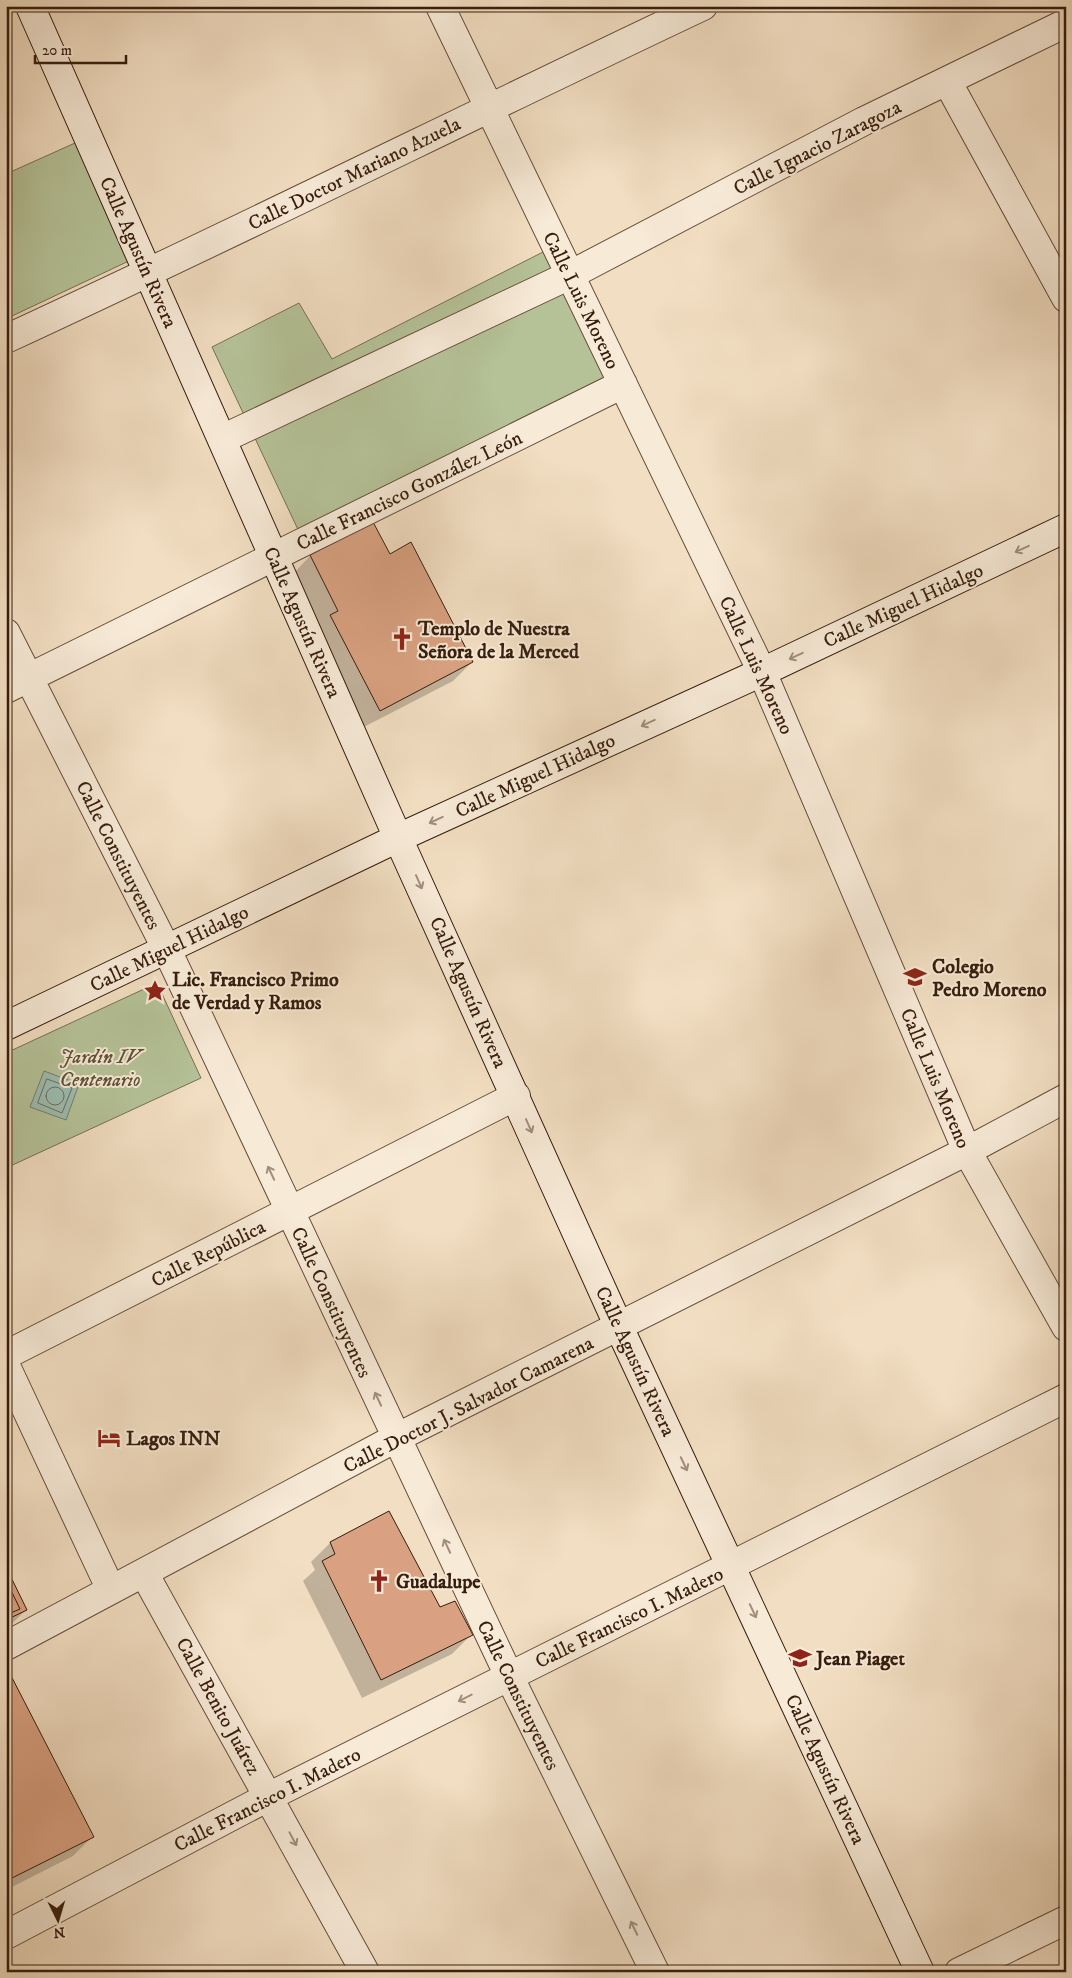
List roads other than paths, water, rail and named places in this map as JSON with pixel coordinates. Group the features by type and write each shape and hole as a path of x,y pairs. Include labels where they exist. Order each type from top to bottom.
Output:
{"street":[{"name":"Calle Agustín Rivera","path":"30,6 398,838 619,1327 920,1972"},
{"name":"Calle Luis Moreno","path":"440,6 762,672 967,1151 1066,1327"},
{"name":"Calle Doctor Mariano Azuela","path":"6,339 148,274 488,107 703,6"},
{"name":"Calle Ignacio Zaragoza","path":"222,439 570,276 864,121 1066,23"},
{"path":"947,81 1066,298"},
{"name":"Calle Francisco González León","path":"18,684 623,384"},
{"name":"Calle Miguel Hidalgo","path":"6,1026 398,838 762,672 1066,528"},
{"name":"Calle Constituyentes","path":"6,633 18,684 167,950 509,1676 655,1972"},
{"name":"Calle República","path":"6,1355 516,1096"},
{"name":"Calle Doctor J. Salvador Camarena","path":"6,1646 396,1438 967,1151 1066,1098"},
{"path":"6,1366 111,1590"},
{"name":"Calle Francisco I. Madero","path":"6,1935 270,1796 1066,1398"},
{"name":"Calle Benito Juárez","path":"144,1573 270,1796 365,1972"},
{"path":"959,1972 1066,1920"}],"water":[{"path":"44,1071 79,1084 66,1120 30,1107"}],"place":[{"name":"Templo de Nuestra Señora de la Merced","path":"402,639"},
{"name":"Colegio Pedro Moreno","path":"915,977"},
{"name":"Lic. Francisco Primo de Verdad y Ramos","path":"155,991"},
{"name":"Lagos INN","path":"109,1438"},
{"name":"Guadalupe","path":"379,1581"},
{"name":"Jean Piaget","path":"800,1658"}],"park label":[{"name":"Jardín IV Centenario","path":"100,1068"}]}
